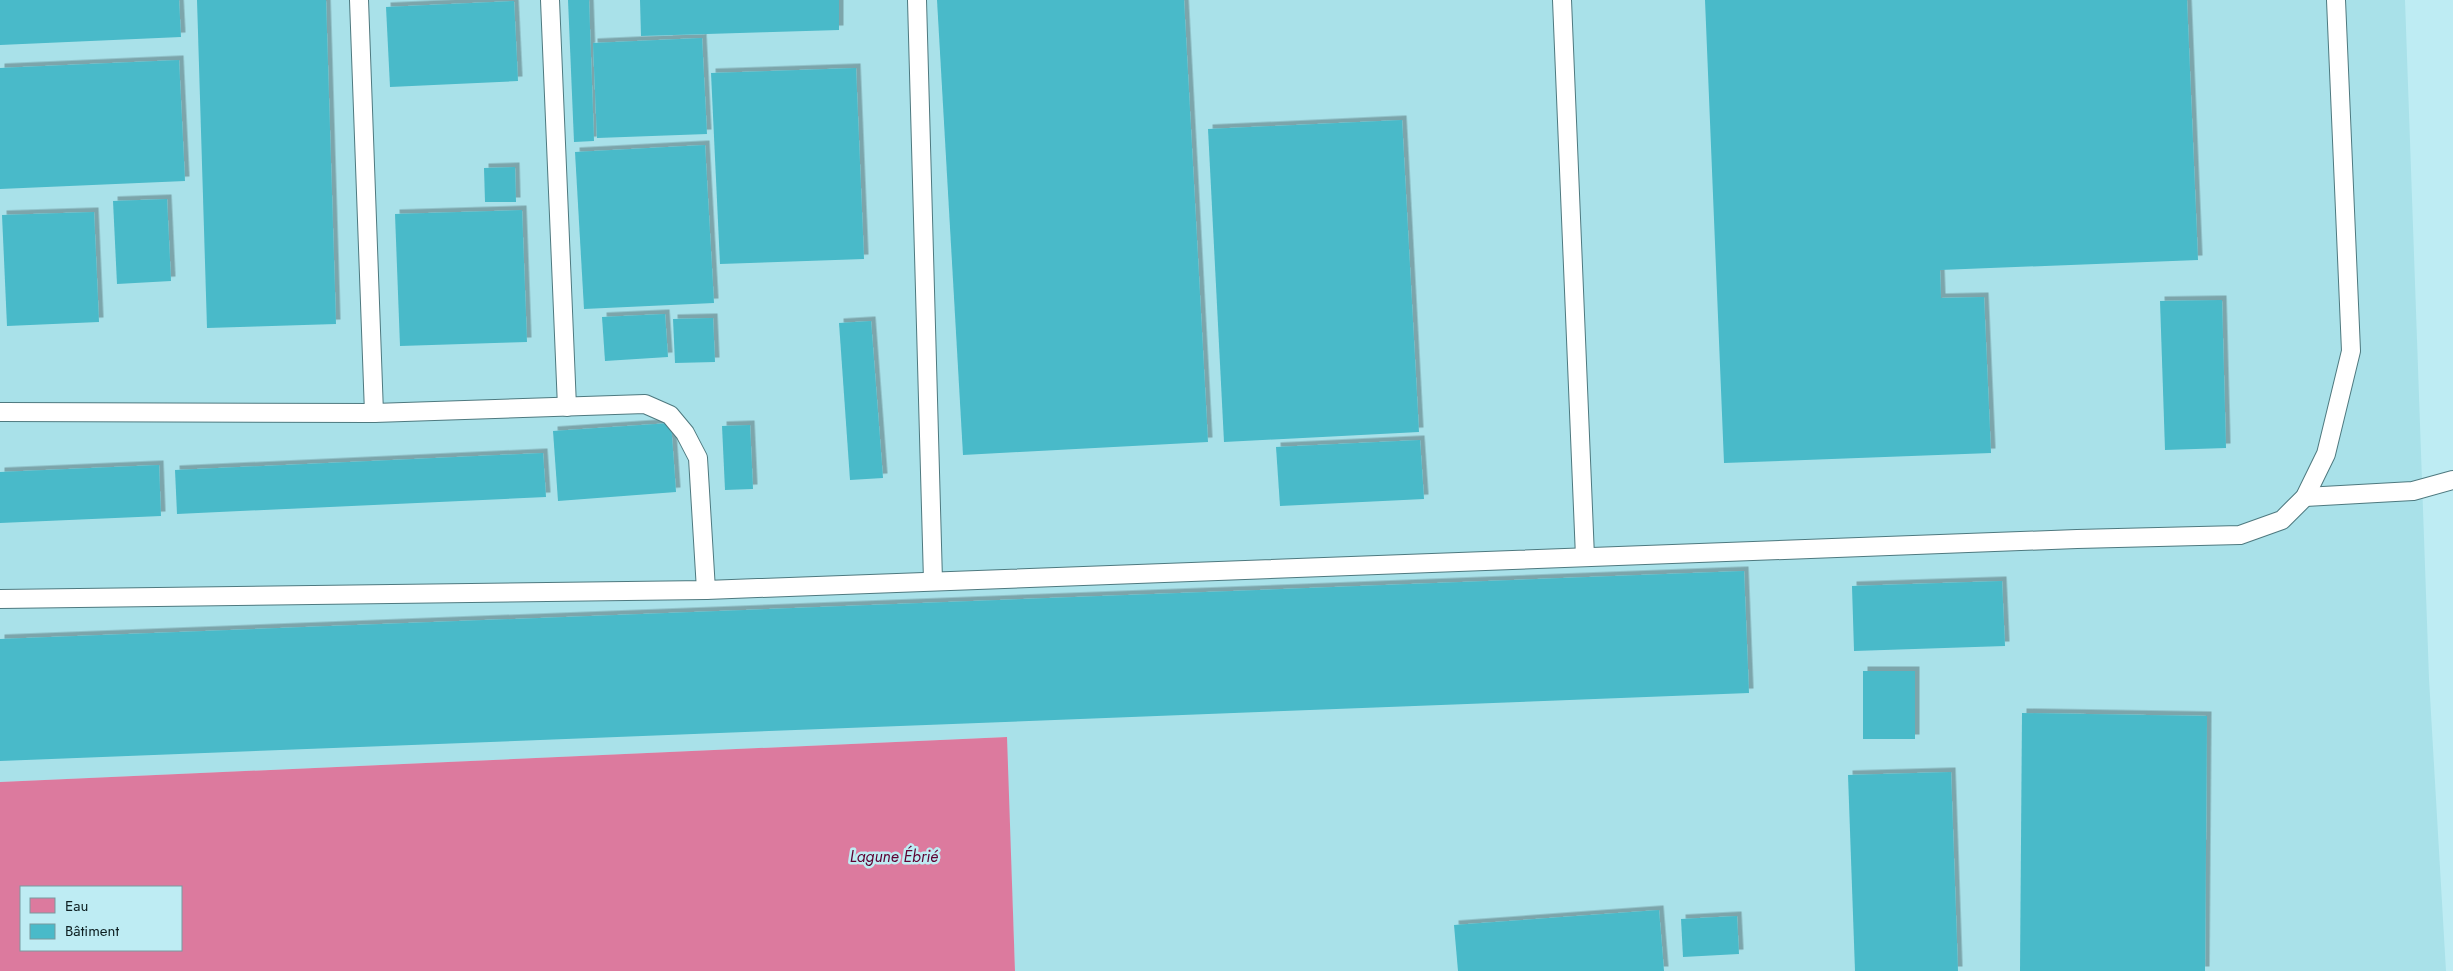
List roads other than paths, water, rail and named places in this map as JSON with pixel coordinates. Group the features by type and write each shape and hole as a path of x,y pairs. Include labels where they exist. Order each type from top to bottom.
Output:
{"lane":[{"path":"359,0 374,413"},
{"path":"550,0 567,407"},
{"path":"917,0 933,581"},
{"path":"1562,0 1585,557"},
{"path":"0,599 706,590 2240,535 2282,520 2305,497 2326,454 2351,352 2336,0"},
{"path":"0,412 374,413 645,404 670,415 685,434 698,458 706,590"},
{"path":"2305,497 2413,491 2453,480"}],"water":[{"name":"Lagune Ébrié","path":"1007,737 1015,971 0,971 0,782"}]}
